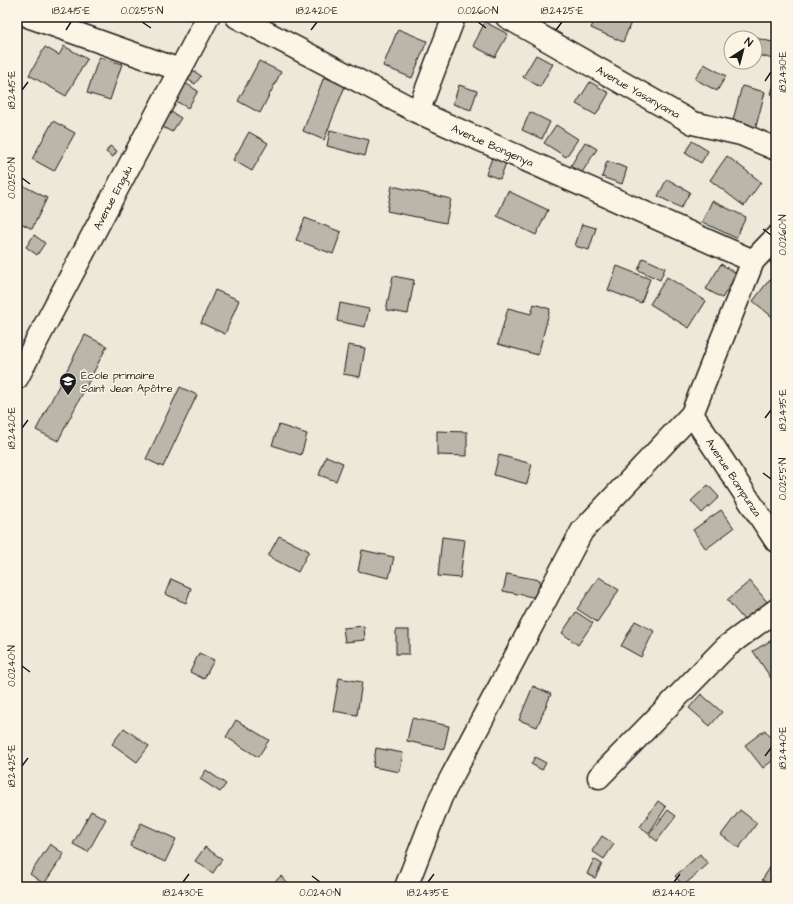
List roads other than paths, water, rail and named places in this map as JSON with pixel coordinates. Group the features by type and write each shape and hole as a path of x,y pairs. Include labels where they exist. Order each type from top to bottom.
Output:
{"street":[{"path":"30,17 180,70"},
{"name":"Avenue Engulu","path":"17,378 208,17"},
{"name":"Avenue Bongenya","path":"237,17 418,112 753,261"},
{"path":"418,112 454,17"},
{"name":"Avenue Yasanyama","path":"507,17 693,123 741,134 776,149"},
{"path":"406,887 441,797 582,531 692,414 753,261 776,237"},
{"name":"Avenue Bompunza","path":"692,414 776,541"},
{"path":"599,777 726,647 776,610"}],"place":[{"name":"École primaire Saint Jean Apôtre","path":"68,396"}]}
